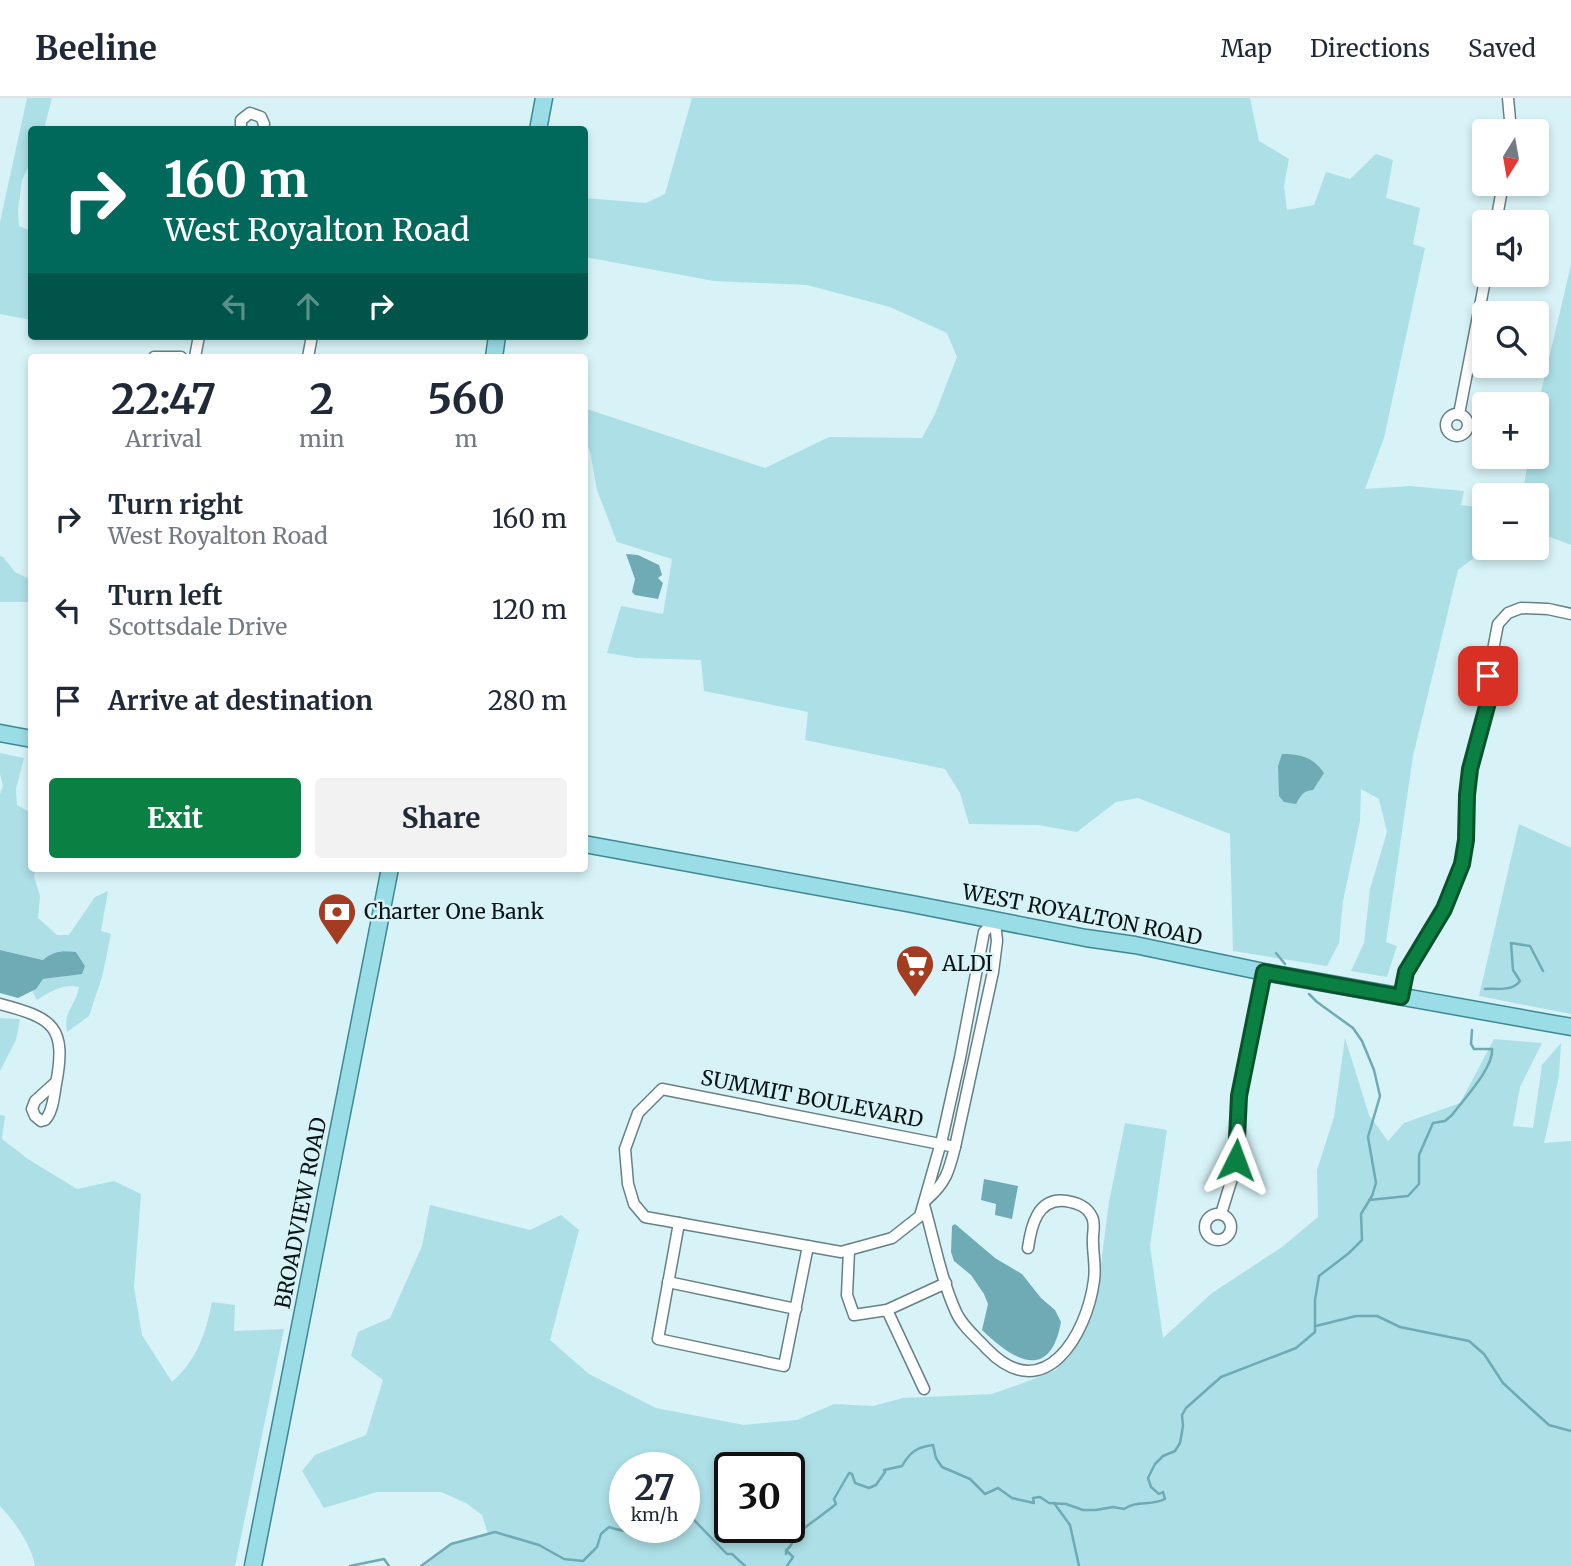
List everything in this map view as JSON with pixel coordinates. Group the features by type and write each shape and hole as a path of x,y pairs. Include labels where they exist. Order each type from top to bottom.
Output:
{"main road":[{"path":"539,126 544,98"},
{"path":"0,733 28,738"},
{"name":"WEST ROYALTON ROAD","path":"588,845 1571,1027"},
{"name":"BROADVIEW ROAD","path":"253,1566 389,872"}],"street":[{"path":"1508,98 1510,119"},
{"path":"240,126 243,117 254,113 263,120 262,126"},
{"path":"1459,414 1484,287"},
{"path":"1401,997 1406,972 1444,909 1462,864 1470,769 1490,695 1488,676 1498,624 1508,613 1521,608 1548,609 1571,614"},
{"path":"808,1246 784,1366 658,1339 679,1223 808,1246 841,1252 892,1238 920,1216 960,1058 984,933 995,921"},
{"path":"925,1203 948,1175 955,1147 993,972 997,941 995,921"},
{"path":"1221,1214 1234,1172 1239,1096 1264,972"},
{"path":"0,1004 26,1011 54,1029 61,1046 56,1082"},
{"name":"SUMMIT BOULEVARD","path":"679,1223 645,1217 634,1204 628,1184 625,1149 638,1113 648,1100 662,1089 955,1147"},
{"path":"925,1203 957,1315 1000,1362 1011,1368 1045,1369 1058,1360 1072,1340 1092,1293 1095,1266 1092,1240 1094,1221 1091,1214 1083,1205 1057,1200 1035,1216 1028,1248"},
{"path":"849,1250 847,1295 854,1315 887,1310 946,1283"},
{"path":"668,1282 796,1309"},
{"path":"887,1310 924,1389"}],"shaded area":[{"path":"27,98 52,98 45,126 28,126 28,167 22,180 18,210 19,226 28,230 28,319 0,314 0,222"},
{"path":"692,98 1250,98 1259,141 1289,159 1284,186 1287,210 1314,205 1326,172 1350,179 1376,154 1393,160 1386,198 1420,208 1413,244 1425,248 1384,438 1365,489 1410,486 1464,491 1461,505 1472,506 1472,559 1458,570 1413,756 1386,942 1397,946 1387,977 1351,971 1364,943 1370,889 1387,832 1379,799 1361,789 1360,821 1343,901 1339,943 1327,966 1233,951 1230,834 1138,798 1116,802 1077,832 1038,825 969,824 960,793 945,769 805,740 808,712 704,691 701,660 637,658 607,653 621,606 663,614 672,559 617,542 597,490 588,447 588,409 765,468 829,437 922,438 935,414 957,357 947,333 890,307 807,285 714,281 588,258 588,198 646,203 665,194"},
{"path":"1571,265 1571,545 1549,537 1549,483 1524,483 1527,469 1549,469 1549,392 1541,392 1544,378 1549,378 1549,358"},
{"path":"626,554 638,555 659,565 662,575 658,578 663,583 658,599 635,595 632,592 635,579"},
{"path":"0,556 15,572 28,578 28,602 0,602"},
{"path":"0,753 24,758 16,789 17,805 28,811 28,872 35,872 40,896 38,918 57,935 69,935 95,897 108,891 101,931 111,934 102,977 89,1016 67,1032 68,1014 79,987 62,987 37,1000 32,991 43,979 82,973 85,966 76,952 59,952 44,960 0,950 0,794 3,786"},
{"path":"1282,754 1306,758 1324,773 1313,790 1303,794 1296,804 1284,802 1279,796 1278,766"},
{"path":"1519,824 1571,848 1571,1014 1479,996"},
{"path":"0,950 43,960 58,952 76,952 85,966 82,974 43,979 36,989 18,998 0,993"},
{"path":"0,1018 20,1019 16,1040 0,1071"},
{"path":"1345,1038 1369,1115 1388,1141 1404,1123 1460,1103 1494,1039 1542,1043 1520,1087 1513,1126 1533,1128 1542,1065 1561,1043 1559,1076 1544,1143 1571,1141 1571,1566 421,1566 451,1544 488,1534 482,1515 466,1503 441,1492 377,1492 324,1508 302,1471 315,1455 366,1435 383,1380 351,1356 358,1332 390,1318 422,1246 430,1205 530,1230 561,1215 579,1230 550,1340 589,1374 656,1408 744,1425 797,1420 834,1404 873,1406 903,1398 992,1394 1056,1370 1092,1307 1125,1123 1167,1130 1150,1246 1163,1338 1212,1293 1282,1247 1318,1217 1317,1170 1334,1117"},
{"path":"0,1115 5,1116 2,1139 28,1159 77,1189 114,1181 141,1194 134,1287 142,1335 172,1382 188,1365 199,1346 212,1302 235,1305 234,1331 284,1329 235,1566 35,1566 22,1534 0,1506"},
{"path":"984,1179 1018,1186 1012,1219 995,1215 996,1204 981,1200"},
{"path":"955,1224 995,1258 1022,1274 1041,1298 1055,1310 1061,1322 1056,1341 1049,1353 1040,1359 1018,1357 982,1330 988,1304 971,1275 954,1261 951,1252 952,1226"}],"waterway":[{"path":"1485,989 1508,988 1520,981 1513,970 1511,943 1530,946 1543,971"},
{"path":"1276,953 1285,964"},
{"path":"787,1566 793,1557 787,1551 786,1554 786,1550 795,1536 836,1504 834,1499 849,1473 855,1483 869,1488 876,1485 884,1470 902,1466 914,1451 927,1446 933,1445 936,1458 942,1467 970,1479 985,1494 998,1488 1012,1498 1034,1503 1033,1498 1040,1497 1049,1503 1066,1504 1083,1510 1113,1507 1124,1509 1165,1499 1163,1492 1159,1494 1151,1487 1148,1478 1155,1464 1163,1456 1175,1451 1180,1443 1182,1415 1186,1408 1221,1377 1296,1348 1315,1332 1315,1300 1319,1276 1362,1240 1361,1214 1376,1183 1368,1137 1380,1096 1374,1070 1362,1041 1353,1028 1309,994"},
{"path":"1369,1200 1408,1196 1419,1184 1419,1155 1433,1123 1445,1121 1452,1115 1488,1065 1492,1049 1474,1049 1471,1044 1472,1030"},
{"path":"1316,1326 1356,1316 1377,1316 1400,1327 1469,1341 1484,1354 1503,1383 1549,1425 1571,1431"},
{"path":"1054,1503 1070,1525 1079,1566"},
{"path":"700,1526 727,1554 732,1554 745,1566"},
{"path":"421,1566 451,1544 495,1532 539,1545 564,1559 583,1561 597,1547 601,1534 609,1527"},
{"path":"350,1566 384,1559 389,1566"}],"place":[{"name":"Charter One Bank","path":"337,946"},
{"name":"ALDI","path":"915,998"}],"route":[{"path":"1236,1160 1239,1096 1264,972 1401,997 1406,972 1444,909 1462,864 1470,769 1490,695 1488,676"}]}
